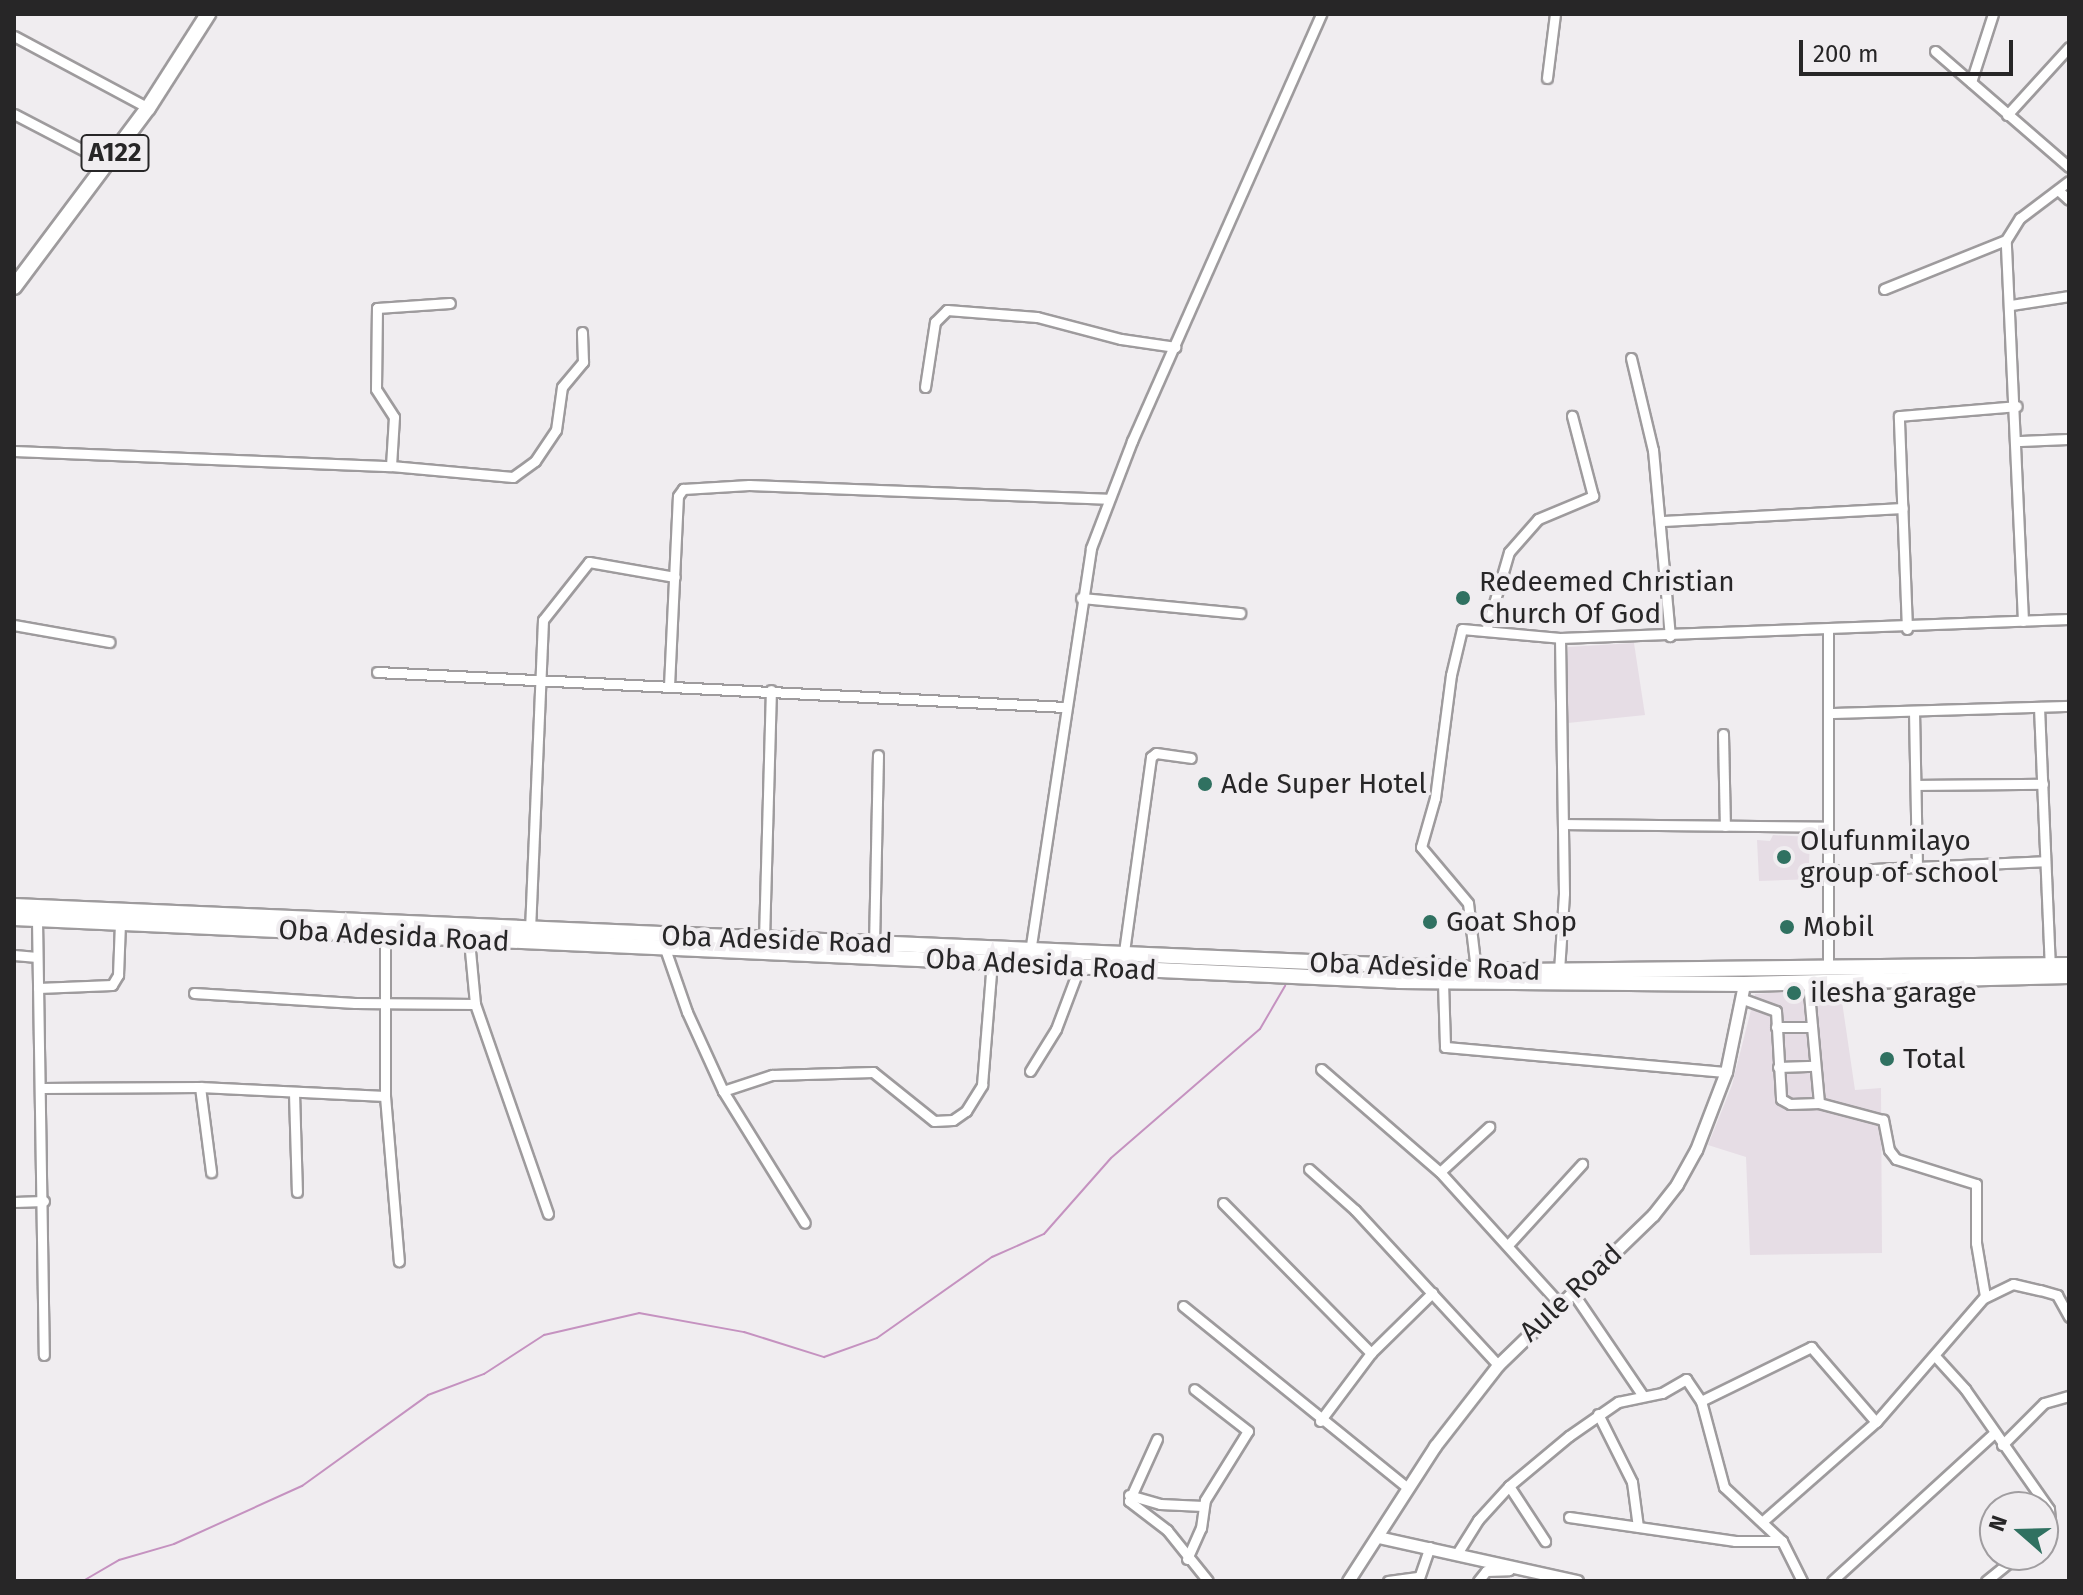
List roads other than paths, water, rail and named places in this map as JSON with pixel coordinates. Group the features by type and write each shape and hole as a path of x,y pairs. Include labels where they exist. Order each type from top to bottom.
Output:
{"main road":[{"name":"A122","path":"14,287 148,108 208,14"},
{"path":"14,906 185,920"},
{"name":"Oba Adesida Road","path":"14,918 120,923 185,920 385,930 469,940 663,942 1079,968 1122,963 1399,974 1443,982 1743,991 1808,982 2023,971 2069,976"},
{"name":"Oba Adeside Road","path":"385,930 526,925 663,942 764,939 1030,952 1122,963"},
{"name":"Oba Adeside Road","path":"1399,974 1476,970 2023,971 2050,965 2069,965"}],"street":[{"path":"1030,952 1081,598 1107,499 1321,14"},
{"path":"1547,78 1555,14"},
{"path":"1971,82 1993,14"},
{"path":"14,36 148,108"},
{"path":"2007,115 2069,47"},
{"path":"1935,51 2069,167"},
{"path":"14,114 108,163"},
{"path":"1884,289 2006,240 2020,218 2069,181"},
{"path":"2059,191 2069,200"},
{"path":"2006,240 2019,441 2023,621"},
{"path":"2011,305 2069,296"},
{"path":"391,466 394,417 376,389 378,306 450,303"},
{"path":"925,387 935,322 947,310 1037,317 1121,339 1175,347"},
{"path":"14,451 391,466 519,476 556,430 562,387 583,362 582,332"},
{"path":"1631,358 1653,450 1663,521 1670,636"},
{"path":"1907,629 1899,416 2017,406"},
{"path":"1486,631 1509,552 1538,519 1593,496 1572,416"},
{"path":"2019,441 2069,439"},
{"path":"669,686 678,496 683,489 749,485 1107,499"},
{"path":"1663,521 1903,508"},
{"path":"526,925 543,620 585,563 675,577"},
{"path":"1081,598 1240,613"},
{"path":"1476,970 1468,903 1421,847 1435,798 1458,634 1462,629 1560,638 1907,629 2069,619"},
{"path":"14,625 109,642"},
{"path":"1828,631 1828,969"},
{"path":"1559,971 1563,824 1560,638"},
{"path":"377,672 1065,707"},
{"path":"764,939 771,690"},
{"path":"1829,713 2069,706"},
{"path":"2039,707 2050,965"},
{"path":"1914,711 1917,865"},
{"path":"1723,734 1725,826"},
{"path":"1122,963 1151,757 1156,753 1191,758"},
{"path":"874,945 878,755"},
{"path":"1916,785 2043,784"},
{"path":"1563,824 1828,827"},
{"path":"1828,871 2045,861"},
{"path":"37,920 44,1201 44,1355"},
{"path":"38,988 112,985 118,975 120,923"},
{"path":"385,930 385,1096 399,1261"},
{"path":"469,940 475,1004 548,1214"},
{"path":"663,942 723,1091 805,1223"},
{"path":"14,955 37,957"},
{"path":"723,1091 772,1075 873,1072 934,1121 953,1120 966,1111 982,1085 992,962"},
{"path":"1030,1071 1056,1029 1079,968"},
{"path":"1443,982 1445,1047 1726,1072"},
{"path":"1808,982 1819,1103"},
{"path":"1743,991 1775,1008 1778,1094 1785,1103 1819,1103 1883,1120 1889,1150 1896,1159 1976,1184 1976,1243 1984,1298"},
{"name":"Aule Road","path":"1348,1581 1408,1488 1498,1365 1558,1302 1653,1215 1677,1184 1696,1150 1726,1072 1743,991"},
{"path":"194,993 384,1003 475,1004"},
{"path":"1776,1027 1812,1027"},
{"path":"1778,1067 1815,1066"},
{"path":"1321,1069 1440,1172 1558,1302"},
{"path":"41,1088 200,1087 385,1096"},
{"path":"200,1087 211,1172"},
{"path":"294,1093 297,1192"},
{"path":"1440,1172 1489,1127"},
{"path":"1508,1245 1582,1164"},
{"path":"1309,1169 1432,1293 1498,1365"},
{"path":"14,1202 44,1201"},
{"path":"1223,1203 1371,1353"},
{"path":"1762,1522 1876,1422 1984,1298 2009,1285 2030,1287 2057,1295 2069,1317"},
{"path":"1571,1290 1643,1396"},
{"path":"1320,1421 1371,1353 1432,1293"},
{"path":"1183,1306 1320,1421 1408,1488"},
{"path":"1701,1401 1811,1347 1876,1422"},
{"path":"1935,1356 2036,1491"},
{"path":"1458,1552 1478,1520 1509,1486 1598,1414 1627,1398 1662,1393 1686,1379 1701,1401 1724,1487 1782,1541 1802,1581"},
{"path":"1187,1559 1201,1528 1203,1506 1247,1429 1194,1389"},
{"path":"2002,1445 2044,1403 2069,1396"},
{"path":"1598,1414 1632,1482 1638,1527"},
{"path":"1832,1581 1994,1433"},
{"path":"1157,1439 1129,1495 1131,1504 1167,1530 1187,1559 1208,1581"},
{"path":"1509,1486 1545,1541"},
{"path":"1129,1495 1160,1504 1203,1506"},
{"path":"1569,1517 1735,1541 1782,1541"},
{"path":"1378,1537 1458,1552 1577,1581"},
{"path":"1388,1581 1417,1579 1430,1547"},
{"path":"1478,1581 1486,1571 1508,1566"},
{"path":"1508,1566 1514,1581"}],"waterway":[{"path":"83,1581 119,1560 174,1544 302,1486 428,1395 484,1374 544,1335 639,1313 744,1332 824,1357 877,1338 992,1257 1044,1234 1111,1158 1260,1029 1285,986"}],"place":[{"name":"Redeemed Christian Church Of God","path":"1463,598"},
{"name":"Ade Super Hotel","path":"1205,784"},
{"name":"Olufunmilayo group of school","path":"1784,857"},
{"name":"Goat Shop","path":"1430,922"},
{"name":"Mobil","path":"1787,927"},
{"name":"ilesha garage","path":"1794,993"},
{"name":"Total","path":"1887,1059"}]}
